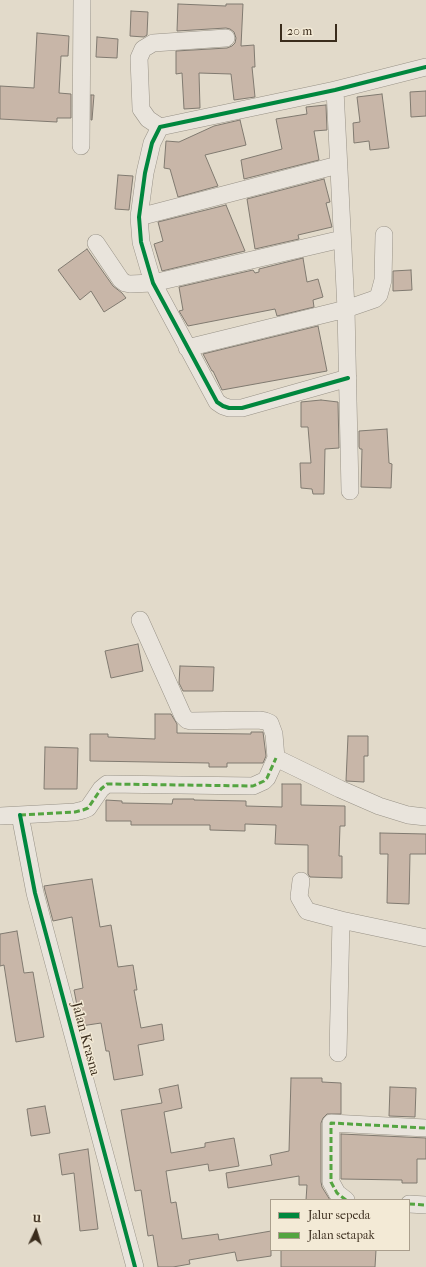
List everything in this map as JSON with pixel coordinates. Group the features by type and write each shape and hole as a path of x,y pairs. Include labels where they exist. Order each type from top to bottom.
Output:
{"street":[{"path":"81,146 82,0"},
{"path":"226,38 153,43 143,49 139,58 141,109 148,119 160,127 335,90 426,66"},
{"path":"335,90 346,309 350,491"},
{"path":"160,127 152,143 145,173 139,217 141,242 152,283 217,402 230,408 242,408 348,378"},
{"path":"139,217 338,165"},
{"path":"187,348 346,309 375,299 379,295 383,280 384,235"},
{"path":"96,243 121,280 130,284 152,283 342,239"},
{"path":"0,816 75,812 83,810 88,808 101,789 107,784 253,786 267,778 276,758 272,728 270,724 265,721 258,720 191,721 185,718 140,620"},
{"path":"276,758 379,806 408,815 426,817"},
{"name":"Jalan Krasna","path":"20,815 35,893 135,1267"},
{"path":"301,881 299,898 307,910 341,920 426,938"},
{"path":"338,1053 341,920"},
{"path":"345,1199 337,1193 331,1182 331,1123 426,1128"},
{"path":"410,1204 426,1205"}],"building":[{"path":"178,4 226,6 226,4 243,4 241,46 254,45 255,67 252,67 255,97 234,100 231,74 199,73 200,108 184,109 182,73 176,74 176,51 227,48 235,43 236,38 234,32 226,28 177,31"},
{"path":"131,11 148,12 147,35 144,37 130,36"},
{"path":"37,33 69,36 68,56 61,56 59,93 71,94 71,118 57,118 57,122 0,119 0,86 34,88"},
{"path":"97,37 118,39 117,58 96,57"},
{"path":"426,91 426,116 411,117 410,92"},
{"path":"382,94 389,148 370,150 369,141 354,143 353,123 360,122 357,97"},
{"path":"91,95 94,95 92,120 91,120"},
{"path":"326,105 327,130 314,131 319,160 244,179 241,160 282,149 276,119 307,114 306,107"},
{"path":"240,120 246,145 205,155 218,186 178,197 170,169 164,168 166,141 179,142 214,126"},
{"path":"118,175 133,176 129,210 115,209"},
{"path":"324,179 330,202 326,203 332,227 298,235 299,239 255,249 247,199"},
{"path":"226,205 245,251 162,271 154,244 163,241 158,222"},
{"path":"87,249 113,286 126,298 104,312 91,291 80,300 58,270"},
{"path":"303,258 307,282 318,279 323,297 313,300 314,307 277,316 275,309 188,326 179,311 183,310 179,287 253,270 255,273 259,272 259,269"},
{"path":"411,270 412,290 393,291 393,271"},
{"path":"318,326 327,371 222,390 203,354"},
{"path":"321,400 338,402 339,448 325,449 324,494 313,494 312,489 301,488 300,463 311,463 308,427 301,427 301,402"},
{"path":"387,429 389,463 392,464 391,488 361,487 362,449 359,447 359,431"},
{"path":"138,644 143,671 111,678 105,651"},
{"path":"180,666 214,667 213,691 183,691 179,683"},
{"path":"155,714 171,714 177,724 177,733 251,734 251,732 263,732 266,756 263,763 227,763 227,767 209,767 209,763 90,761 90,734 108,734 108,737 155,739"},
{"path":"348,736 368,736 368,756 364,756 364,782 346,781"},
{"path":"45,747 78,748 77,789 44,789"},
{"path":"282,784 301,784 301,805 345,806 345,826 340,826 339,856 342,856 342,878 310,877 308,874 308,845 275,844 276,825 245,824 245,831 210,830 210,825 131,825 131,821 106,821 106,800 122,801 122,803 172,804 173,799 246,801 246,806 282,807"},
{"path":"380,833 426,834 426,854 410,854 409,904 387,903 388,854 380,854"},
{"path":"92,879 100,927 111,925 118,967 133,965 137,990 134,990 141,1028 162,1024 164,1040 138,1045 143,1075 114,1080 109,1051 106,1051 101,1023 81,1026 74,990 83,988 72,917 53,921 44,886"},
{"path":"17,931 24,973 33,972 44,1037 16,1042 4,965 0,966 0,934"},
{"path":"291,1078 322,1078 322,1082 341,1083 341,1114 327,1114 321,1123 321,1182 322,1187 329,1199 306,1199 307,1185 299,1185 299,1176 228,1188 226,1173 272,1165 270,1155 289,1151"},
{"path":"178,1085 182,1108 164,1112 171,1153 205,1147 205,1143 234,1138 239,1166 209,1171 208,1164 166,1171 171,1203 176,1202 182,1239 218,1234 219,1240 270,1231 271,1256 237,1261 235,1252 189,1260 190,1264 173,1267 158,1267 153,1235 148,1236 141,1190 135,1191 121,1110 162,1103 159,1089"},
{"path":"390,1087 416,1088 415,1117 389,1116"},
{"path":"45,1106 50,1133 31,1136 27,1109"},
{"path":"341,1134 426,1138 426,1159 417,1159 417,1183 402,1183 402,1180 341,1179"},
{"path":"88,1149 98,1229 80,1231 74,1173 62,1175 59,1154"},
{"path":"281,1251 376,1251 375,1267 281,1267"}],"marked path":[{"path":"20,815 75,812 83,810 88,808 101,789 107,784 253,786 267,778 276,758"},
{"path":"345,1199 337,1193 331,1182 331,1123 426,1128"},
{"path":"410,1204 426,1205"}],"cycle path":[{"path":"348,378 242,408 229,408 217,402 153,283 141,242 139,217 145,173 152,143 160,127 335,90 426,67"},
{"path":"20,815 35,893 135,1267"}]}
